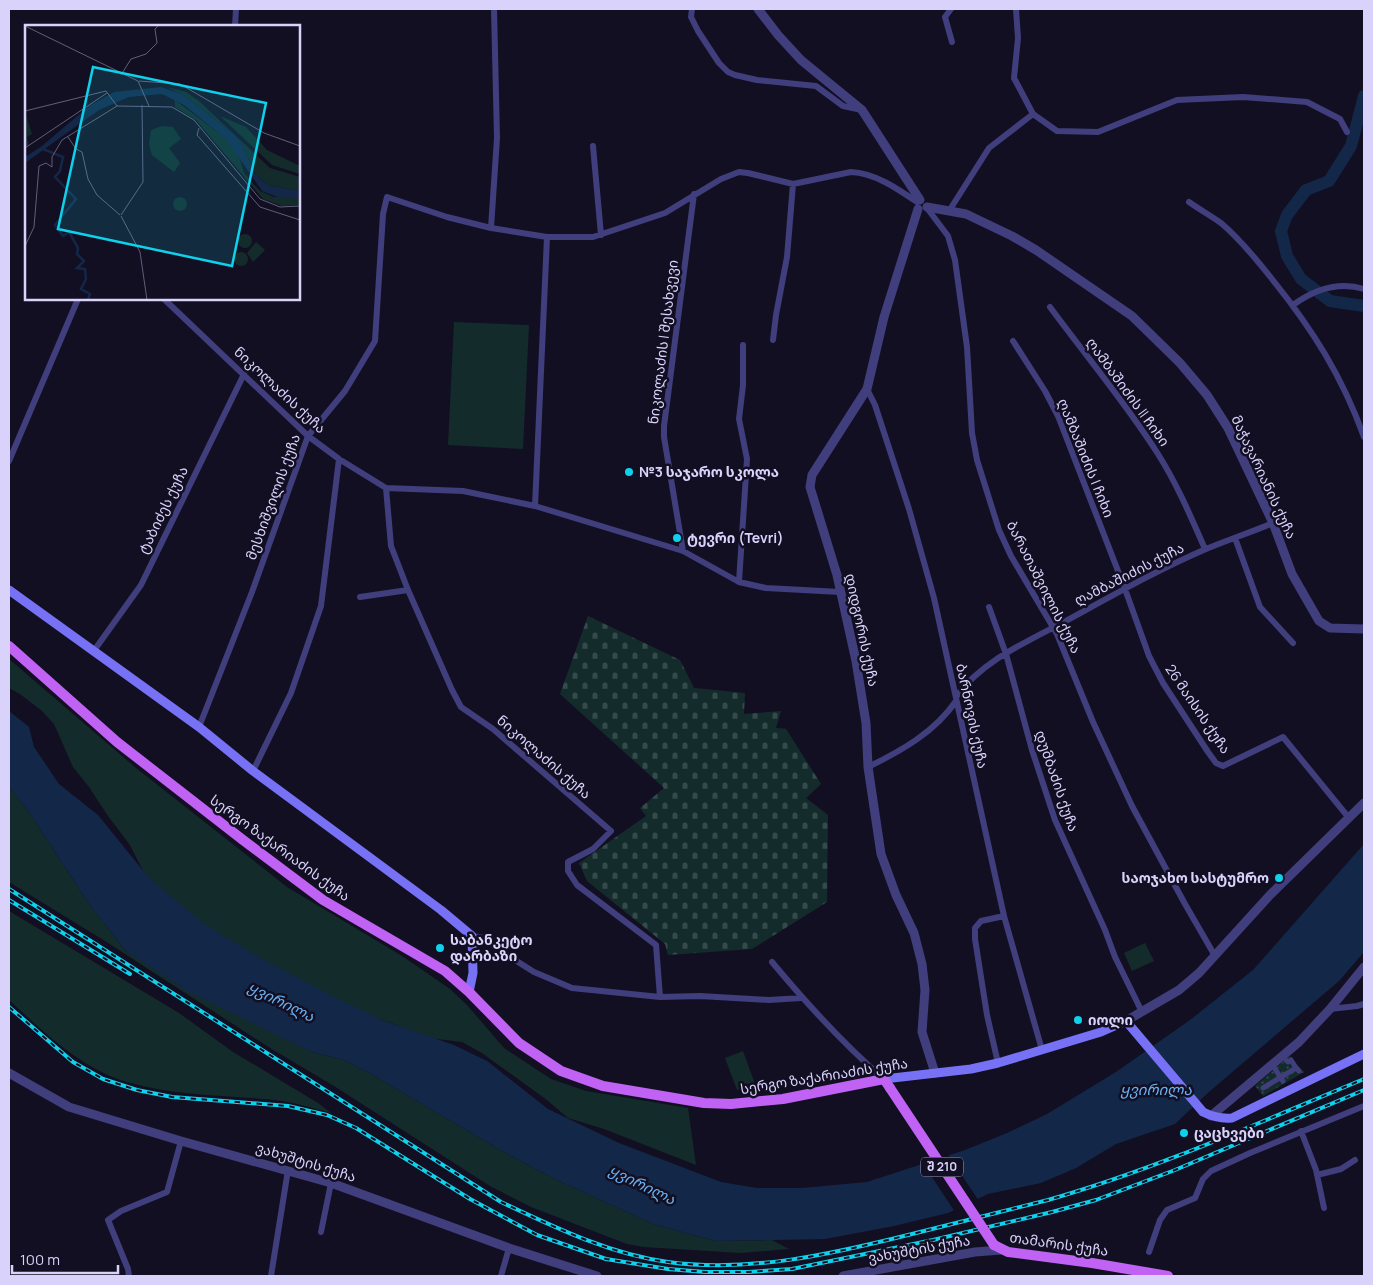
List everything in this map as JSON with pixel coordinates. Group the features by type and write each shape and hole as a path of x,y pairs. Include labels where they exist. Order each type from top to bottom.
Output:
{"main road":[{"path":"9,590 199,727 253,771 441,910 472,936 473,973 469,992"},
{"name":"სერგო ზაქარიაძის ქუჩა","path":"9,646 117,742 323,900 445,971 519,1042 561,1071 604,1086 704,1103 731,1104 784,1099 887,1084 935,1073 971,1069 998,1063 1101,1032 1126,1022"},
{"path":"1126,1022 1207,1114 1223,1119 1232,1118 1364,1054"},
{"name":"თამარის ქუჩა","path":"887,1084 998,1248 1008,1252 1168,1276"}],"street":[{"path":"235,25 236,9"},
{"path":"494,9 497,138 491,228 547,237 583,238 601,235 664,213 721,179 739,172 793,184 858,172 890,185 922,205"},
{"path":"692,9 691,17 698,31 719,63 728,72 757,80 816,86 844,106 862,110"},
{"path":"758,9 801,60 862,110 922,205"},
{"path":"951,9 946,18 952,42"},
{"path":"1016,9 1018,38 1014,78 1033,114 1057,132 1098,132 1177,100 1243,97 1307,102 1340,119 1347,132"},
{"path":"950,211 989,148 1033,114"},
{"path":"593,146 601,235"},
{"path":"773,340 787,257 793,184"},
{"name":"ნიკოლაძის I შესახვევი","path":"683,551 664,437 664,426 694,194"},
{"name":"მესხიშვილის ქუჩა","path":"199,727 252,592 308,436 345,391 375,341 383,214 388,197 447,217 491,228"},
{"path":"1189,202 1221,224 1256,258 1293,305 1320,344 1343,385 1352,403 1364,437"},
{"name":"მაჭავარიანის ქუჩა","path":"922,205 966,214 976,218 1036,250 1132,316 1180,363 1207,395 1228,428 1273,523 1292,574 1319,621 1330,628 1364,629"},
{"name":"დიდგორის ქუჩა","path":"922,205 886,308 867,390 810,481 815,506 837,575 856,661 866,722 868,767 881,854 896,894 914,932 922,964 925,990 922,1032 935,1073"},
{"name":"ბარათაშვილის ქუჩა","path":"922,205 948,236 956,260 967,346 972,432 981,474 1001,535 1011,556 1054,627 1093,722 1132,806 1184,904 1215,956"},
{"path":"535,506 547,237"},
{"path":"1293,305 1312,293 1323,289 1347,286 1364,289"},
{"path":"9,461 78,300"},
{"name":"ნიკოლაძის ქუჩა","path":"165,300 308,436 339,460 386,488 463,491 535,506 683,551 739,582 766,588 840,592"},
{"name":"ღამბაშიძის II ჩიხი","path":"1050,307 1137,422 1159,455 1184,502 1205,549"},
{"name":"ღამბაშიძის I ჩიხი","path":"1013,341 1045,391 1058,416 1125,589"},
{"path":"739,582 747,459 739,419 743,386 743,345"},
{"name":"ტაბიძეს ქუჩა","path":"93,652 141,584 244,374"},
{"name":"ბარნოვის ქუჩა","path":"867,390 876,405 909,509 934,598 1004,916 1042,1050"},
{"path":"253,771 291,693 321,606 339,460"},
{"name":"ნიკოლაძის ქუჩა","path":"386,488 391,546 408,590 461,707 493,729 611,832 593,849 568,862 568,870 576,885 656,945 660,997"},
{"name":"ღამბაშიძის ქუჩა","path":"868,767 922,736 951,709 963,688 979,672 1006,654 1125,589 1205,549 1273,523"},
{"path":"1235,538 1260,607 1293,643"},
{"name":"26 მაისის ქუჩა","path":"1125,589 1154,667 1216,763 1224,766 1284,737 1350,818"},
{"path":"360,597 408,590"},
{"name":"დუმბაძის ქუჩა","path":"990,607 1006,654 1032,750 1055,820 1105,930 1115,957 1142,1012"},
{"path":"1126,1022 1179,990 1199,973 1270,895 1364,803"},
{"path":"998,1063 987,1015 975,928 981,921 1004,916"},
{"path":"472,936 485,938 499,950 534,972 572,988 660,997 700,996 769,1000 801,998"},
{"path":"772,962 801,998 887,1084"},
{"path":"1207,1114 1292,1049 1330,1009 1364,967"},
{"path":"1330,1009 1364,1004"},
{"path":"1263,1088 1298,1070 1291,1060 1288,1062 1286,1060"},
{"path":"1275,1069 1282,1079"},
{"name":"ვახუშტის ქუჩა","path":"9,1073 69,1107 331,1183 509,1248 597,1276"},
{"path":"1149,1252 1160,1220 1167,1210 1195,1198 1203,1179 1211,1171 1301,1131 1364,1106"},
{"path":"1301,1131 1317,1175 1324,1208"},
{"path":"129,1276 128,1268 108,1220 121,1211 167,1192 181,1141"},
{"path":"1317,1175 1341,1169 1355,1160"},
{"path":"271,1276 288,1170"},
{"path":"321,1232 331,1183"},
{"path":"501,1276 509,1248"},
{"name":"ვახუშტის ქუჩა","path":"843,1276 998,1248"}],"green space":[{"path":"454,322 529,325 523,449 448,445"},
{"path":"588,616 680,660 694,688 745,693 744,714 781,711 776,728 786,729 821,784 806,798 828,815 827,902 752,949 668,955 665,944 587,881 579,863 646,816 640,808 664,788 560,694"},
{"path":"9,659 136,768 287,887 402,956 450,989 467,1005 504,1048 551,1079 586,1091 688,1108 696,1165 604,1129 568,1118 547,1100 482,1053 462,1042 429,1038 326,1001 280,990 147,879 130,845 73,767 54,724 42,711 9,688"},
{"path":"9,787 29,812 89,904 126,951 312,1052 344,1060 373,1075 507,1154 557,1180 653,1224 716,1241 772,1240 789,1249 741,1253 644,1247 627,1244 531,1207 490,1186 9,882"},
{"path":"9,911 179,1013 233,1052 318,1103 331,1113 282,1101 182,1093 145,1087 110,1076 78,1058 49,1036 9,1000"},
{"path":"1145,943 1154,961 1132,971 1124,953"},
{"path":"743,1051 755,1084 737,1090 725,1058"},
{"path":"1290,1056 1304,1072 1263,1096 1255,1086"}],"water":[{"name":"ყვირილა","path":"9,711 29,727 34,747 59,784 98,815 149,878 203,923 250,952 330,995 382,1020 454,1045 487,1061 548,1109 619,1143 721,1182 757,1188 802,1188 867,1182 965,1150 1047,1114 1116,1072 1190,1020 1253,970 1364,844 1364,952 1339,981 1210,1091 1175,1124 1116,1144 1076,1168 1041,1183 988,1194 948,1213 894,1226 825,1239 716,1241 653,1224 557,1180 507,1154 344,1060 312,1052 189,992 126,951 89,904 29,812 9,787"}],"pier":[{"path":"947,1153 979,1201 955,1212 922,1162"}],"waterway":[{"path":"1364,96 1351,146 1329,181 1306,190 1287,215 1281,231 1287,256 1301,279 1330,301 1364,306"}],"railway":[{"path":"9,889 501,1202 562,1230 603,1246 624,1253 668,1262 729,1265 791,1260 882,1241 1048,1200 1129,1174 1247,1128 1364,1079"},
{"path":"9,900 130,974"},
{"path":"9,1007 73,1062 103,1079 137,1090 172,1097 288,1106 327,1115 356,1128 470,1199 537,1235 606,1259 668,1269 705,1272 792,1269 933,1240 1096,1200 1175,1170 1364,1090"}],"place":[{"name":"№3 საჯარო სკოლა","path":"629,472"},
{"name":"ტევრი (Tevri)","path":"677,538"},
{"name":"საოჯახო სასტუმრო","path":"1279,878"},
{"name":"საბანკეტო დარბაზი","path":"440,948"},
{"name":"იოლი","path":"1078,1020"},
{"name":"ცაცხვები","path":"1184,1133"}]}
